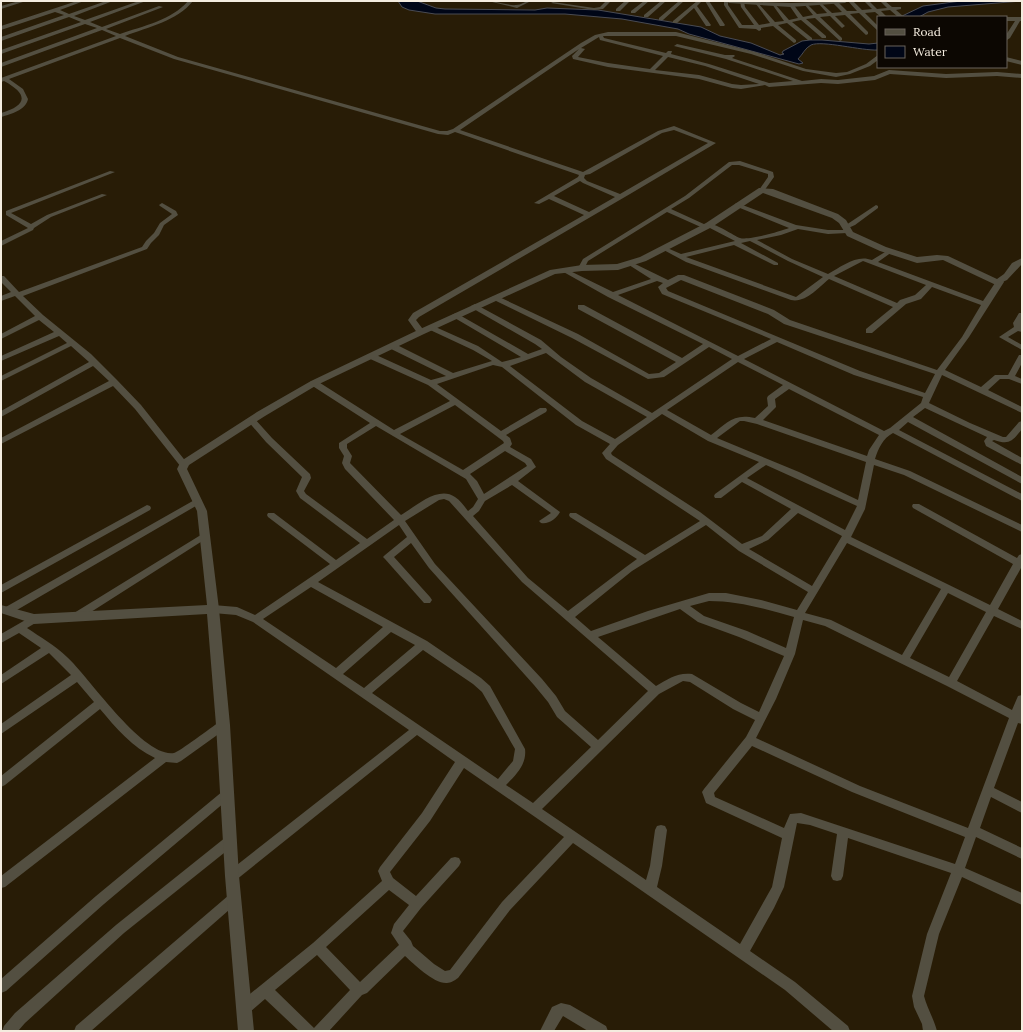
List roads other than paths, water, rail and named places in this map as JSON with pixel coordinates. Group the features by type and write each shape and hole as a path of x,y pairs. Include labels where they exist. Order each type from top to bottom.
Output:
{"street":[{"path":"1,8 24,1"},
{"path":"2,27 82,1"},
{"path":"1,39 111,1"},
{"path":"1,52 144,1"},
{"path":"5,77 13,76 169,18 185,8 191,1"},
{"path":"490,1 517,7 527,2"},
{"path":"512,1 527,2"},
{"path":"553,3 594,9 602,7 609,1"},
{"path":"618,10 628,1"},
{"path":"633,12 647,1"},
{"path":"646,16 664,1"},
{"path":"661,19 682,1"},
{"path":"675,22 700,1"},
{"path":"707,1 722,25"},
{"path":"726,1 726,5 741,28 759,28 801,18 831,14 847,14 899,8"},
{"path":"730,1 845,1"},
{"path":"850,1 877,28"},
{"path":"866,1 883,16"},
{"path":"882,1 900,16"},
{"path":"742,2 743,7 759,28"},
{"path":"758,2 774,4 806,4 820,2"},
{"path":"758,2 774,24 794,41"},
{"path":"820,2 842,26"},
{"path":"835,2 866,33"},
{"path":"774,4 787,21 810,38"},
{"path":"791,4 801,18 824,37"},
{"path":"806,4 840,39"},
{"path":"695,6 708,25"},
{"path":"1,65 161,7"},
{"path":"55,10 176,58 432,132 448,133 455,130 584,44 600,36 618,33 676,34 742,50 805,70 836,75 848,73 868,65 877,58"},
{"path":"1007,19 1020,19"},
{"path":"1007,38 1020,19"},
{"path":"2,27 55,50"},
{"path":"600,36 719,69 765,84"},
{"path":"600,36 574,57 580,60 599,64 700,77 741,87 821,81 844,82 875,78 889,72 946,76 1002,74 1022,76"},
{"path":"652,70 688,36"},
{"path":"677,46 728,58 802,83"},
{"path":"728,58 742,50"},
{"path":"61,53 67,56"},
{"path":"599,64 608,59 636,62"},
{"path":"1007,59 1022,64 1011,75"},
{"path":"650,64 657,64"},
{"path":"868,65 877,66"},
{"path":"916,74 923,68"},
{"path":"990,68 1002,74"},
{"path":"1,115 21,107 25,102 25,98 20,88 5,77"},
{"path":"421,332 412,320 412,318 416,315 713,143 671,128 660,132 537,203"},
{"path":"455,130 582,176 585,182 619,197"},
{"path":"246,1031 245,1007 233,899 223,725 213,609 202,511 182,469 184,465 251,420 314,383 475,306 542,276 564,270 618,267 643,259 707,226 762,190 771,177 771,174 733,162 705,185 585,260 582,268"},
{"path":"31,227 8,214 8,212 112,172"},
{"path":"762,190 770,191 828,213 843,222 846,229 861,239 890,251 919,261 936,257 944,258 991,280 1000,282"},
{"path":"1,244 28,232 31,227 50,216 104,195"},
{"path":"549,196 590,215"},
{"path":"1,299 145,248 148,242 157,234 162,224 175,215 171,210 162,205"},
{"path":"737,205 794,227 828,232 846,229 876,207"},
{"path":"667,210 707,226 776,264"},
{"path":"679,257 738,242 779,234 794,227"},
{"path":"752,240 778,254 898,306"},
{"path":"663,248 679,257 790,298 802,298 829,276 859,260 867,260 985,304"},
{"path":"873,262 890,251"},
{"path":"789,835 729,810 710,800 708,792 710,787 750,740 774,694 790,654 799,615 846,536 862,505 873,450 884,434 893,430 908,418 925,400 940,372 965,337 1000,282 1018,262 1022,261"},
{"path":"631,264 656,279 668,283"},
{"path":"564,270 884,434"},
{"path":"1022,410 940,372 786,322 771,312 681,277 662,287 665,292 925,400 992,436 1008,440 1022,424"},
{"path":"1,278 40,317 94,362 114,382 138,407 184,465"},
{"path":"611,295 656,279"},
{"path":"869,331 903,302 918,297 931,284"},
{"path":"494,298 575,336 648,377 661,375 709,344"},
{"path":"475,306 530,337 592,383 653,417"},
{"path":"581,307 681,361"},
{"path":"456,315 504,342 527,357"},
{"path":"1022,315 1017,323 1020,329 1003,336 1022,348"},
{"path":"1,337 40,317"},
{"path":"431,327 482,352 501,364 580,423 615,444"},
{"path":"1,359 59,333"},
{"path":"776,339 767,346 739,359 653,417 615,444 606,453 609,457 706,521 742,549 813,591"},
{"path":"1,379 72,343"},
{"path":"392,346 453,376"},
{"path":"431,383 493,363 501,364 548,350"},
{"path":"371,356 431,383 507,440 508,444 505,447 462,474"},
{"path":"1010,377 1022,357"},
{"path":"1,414 94,362"},
{"path":"982,391 998,377 1010,377 1022,382"},
{"path":"1,441 114,382"},
{"path":"314,383 376,424 462,474 474,483 482,499"},
{"path":"757,421 772,407 771,398 789,385"},
{"path":"394,434 456,401"},
{"path":"500,435 543,410"},
{"path":"662,411 711,439 766,461 862,505"},
{"path":"711,439 738,419 741,418 757,421 907,473 1022,529"},
{"path":"908,418 1022,481"},
{"path":"251,420 287,458 308,476 307,480 301,486 300,491 303,496 366,543"},
{"path":"376,424 342,443 342,448 348,456 346,463 348,468 400,520 411,538 432,566 548,693 561,714 598,746"},
{"path":"893,430 1022,498"},
{"path":"992,436 988,441 989,444 1022,462"},
{"path":"466,516 476,509 482,499 532,467 532,464 505,447"},
{"path":"718,496 766,461"},
{"path":"741,478 846,536 1022,625"},
{"path":"512,481 556,512 544,522"},
{"path":"256,619 400,520 436,498 445,496 452,499 525,580 655,691"},
{"path":"4,610 92,560 119,548 198,501"},
{"path":"916,506 1021,561 951,683"},
{"path":"1,589 147,508"},
{"path":"742,549 748,544 765,538 797,509"},
{"path":"271,515 337,564"},
{"path":"573,516 644,559"},
{"path":"569,616 613,580 706,521"},
{"path":"77,616 204,536"},
{"path":"411,538 388,556 427,600"},
{"path":"311,582 422,644 477,681 486,689 522,755 519,762 498,786"},
{"path":"904,660 947,587"},
{"path":"591,635 709,597 718,596 761,604 828,623 951,683 1018,718"},
{"path":"681,605 701,619 790,654"},
{"path":"4,610 34,619 213,609 237,611 256,619 790,986 843,1031"},
{"path":"1,640 34,619"},
{"path":"336,674 391,626"},
{"path":"19,628 64,660 131,737 163,758 177,758 223,725"},
{"path":"365,693 422,644"},
{"path":"1,680 49,648"},
{"path":"1,730 77,676"},
{"path":"534,810 655,691 674,680 683,677 692,678 737,706 761,718"},
{"path":"930,1031 928,1022 918,1002 918,996 933,934 987,790 1018,718 1022,699"},
{"path":"1,782 100,703"},
{"path":"232,876 417,729"},
{"path":"750,740 856,789 972,832 1022,854"},
{"path":"1,883 163,758"},
{"path":"417,904 389,882 384,871 426,817 462,761"},
{"path":"987,790 1022,808"},
{"path":"2,985 100,900 227,794"},
{"path":"742,953 778,887 792,821 797,818 810,820 958,870 1022,898"},
{"path":"650,890 661,830"},
{"path":"837,876 843,831"},
{"path":"405,948 437,973 450,977 454,974 506,906 572,836"},
{"path":"9,1031 20,1018 120,929 230,840"},
{"path":"320,1031 359,989 366,986 405,948 407,945 406,943 396,931 417,904 455,862"},
{"path":"245,1007 318,947 389,882"},
{"path":"81,1031 233,899"},
{"path":"318,947 359,989"},
{"path":"265,990 309,1031"},
{"path":"547,1031 557,1012 561,1009 601,1031"}],"water":[{"path":"398,1 417,1 436,8 445,9 535,10 547,8 598,10 701,27 720,36 751,43 780,55 784,54 782,53 783,51 802,41 810,40 869,44 877,43 877,50 816,44 809,46 806,49 798,59 803,63 799,64 689,34 678,29 622,19 565,14 435,14 409,10 402,7"},
{"path":"961,1 1022,1 948,7 928,12 921,16 902,16 923,6"}]}
